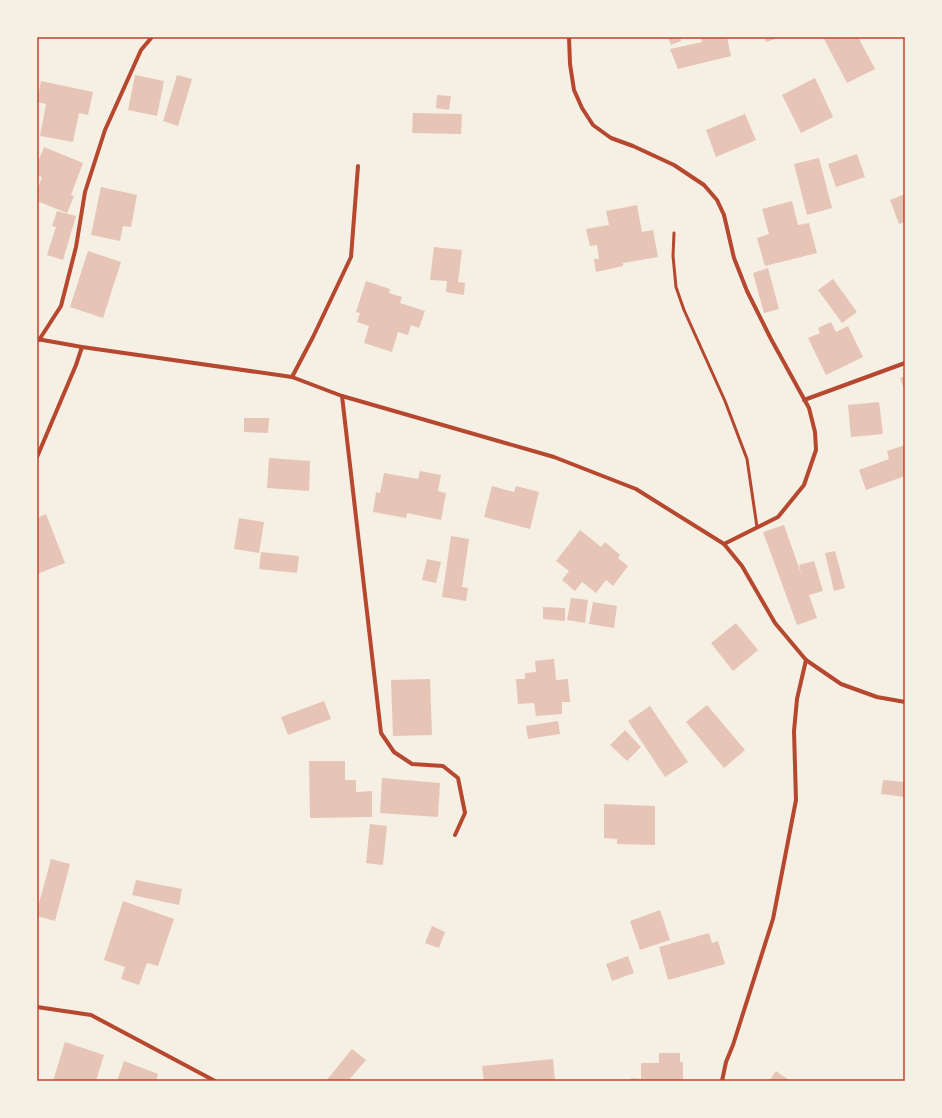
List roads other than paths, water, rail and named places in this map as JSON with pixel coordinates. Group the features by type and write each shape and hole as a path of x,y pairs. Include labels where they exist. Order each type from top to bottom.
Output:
{"street":[{"path":"152,37 141,50 105,130 84,192 76,247 61,306 38,340 82,348 292,377 342,396 554,457 636,489 724,544 742,566 775,623 806,660 841,684 877,697 905,702"},
{"path":"569,37 570,64 574,90 582,108 593,124 611,138 674,164 704,185 717,200 724,215 734,258 747,291 771,339 809,408 815,432 816,450 804,485 778,517 724,544"},
{"path":"292,377 351,257 358,166"},
{"path":"37,457 82,348"},
{"path":"804,400 905,363"},
{"path":"342,396 381,733 394,752 412,764 443,766 458,778 465,813 455,835"},
{"path":"722,1081 726,1062 733,1046 773,919 796,800 794,731 797,699 806,660"},
{"path":"37,1007 90,1015 215,1081"}],"lane":[{"path":"674,232 673,256 676,287 684,310 725,401 747,459 757,527"}]}
